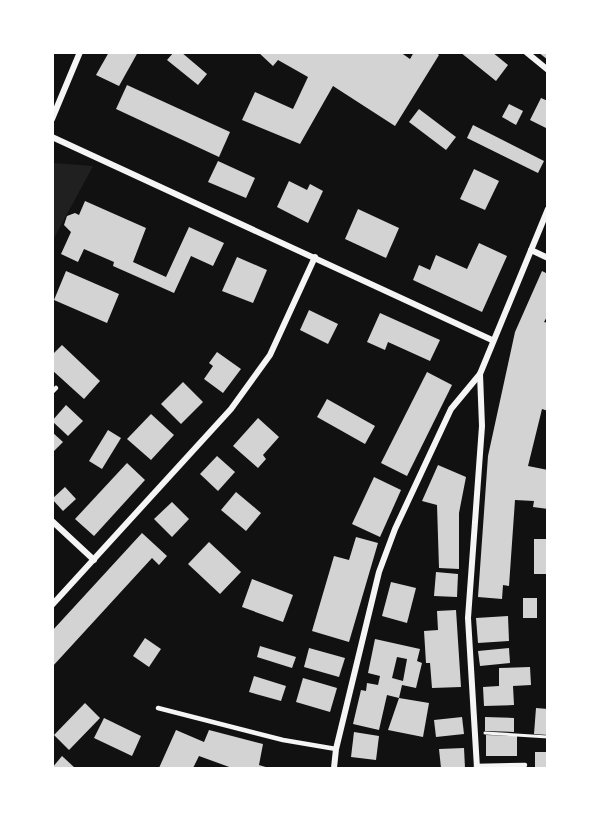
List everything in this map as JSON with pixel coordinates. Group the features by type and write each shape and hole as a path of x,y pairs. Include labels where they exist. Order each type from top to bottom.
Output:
{"street":[{"path":"52,119 80,52"},
{"path":"526,52 548,70"},
{"path":"52,136 492,340"},
{"path":"334,768 336,749 379,572 395,529 451,409 480,374 492,340 548,209"},
{"path":"531,250 548,258"},
{"path":"52,605 237,400 270,355 315,257"},
{"path":"477,767 468,618 482,426 480,374"},
{"path":"52,521 94,560"}],"lane":[{"path":"158,708 283,740 336,749"},
{"path":"477,767 525,765"}],"path":[{"path":"474,732 548,737"}],"shaded area":[{"path":"54,163 93,166 54,238 52,237"}],"building":[{"path":"109,52 138,52 119,86 96,75"},
{"path":"174,52 181,52 207,74 198,85 167,60"},
{"path":"258,52 400,52 410,59 414,52 435,52 439,55 395,126 333,86 300,144 242,120 255,92 293,109 308,77 278,60 273,66"},
{"path":"460,52 492,52 508,65 496,81"},
{"path":"538,52 548,52 548,60"},
{"path":"127,85 230,132 219,157 116,109"},
{"path":"541,98 548,101 548,129 530,120"},
{"path":"509,104 523,111 516,125 502,117"},
{"path":"419,109 456,137 446,150 409,122"},
{"path":"473,125 544,161 538,173 467,138"},
{"path":"218,161 255,178 246,198 208,182"},
{"path":"474,169 499,181 485,210 460,199"},
{"path":"289,181 307,190 310,184 323,191 308,223 277,207"},
{"path":"85,201 146,228 133,262 166,277 189,227 224,243 213,266 191,256 174,293 113,266 114,262 84,249 78,262 61,254 71,232 64,225 67,216 75,213 79,215"},
{"path":"358,209 399,228 386,258 345,239"},
{"path":"479,243 507,256 482,312 413,280 419,265 430,270 436,255 467,269"},
{"path":"237,257 267,270 253,303 222,291"},
{"path":"66,271 119,294 107,323 54,300"},
{"path":"542,271 548,274 548,315 544,322 548,323 548,411 542,409 528,466 548,470 548,509 533,507 534,501 515,500 509,586 503,585 502,599 478,597 488,456 515,332"},
{"path":"309,310 338,324 328,344 300,330"},
{"path":"380,313 440,340 430,361 388,342 385,350 367,342"},
{"path":"62,345 100,381 84,399 52,370 52,355"},
{"path":"217,352 241,369 223,393 204,379 213,366 209,363"},
{"path":"427,372 452,385 407,476 381,463"},
{"path":"183,382 203,402 181,424 161,404"},
{"path":"327,399 375,426 365,444 317,417"},
{"path":"66,405 83,421 68,436 52,421"},
{"path":"151,414 174,435 151,460 127,439"},
{"path":"258,418 279,437 263,455 266,459 258,468 233,446"},
{"path":"108,430 121,438 102,469 89,461"},
{"path":"52,432 63,442 52,453"},
{"path":"217,456 235,472 218,491 200,474"},
{"path":"127,463 145,480 94,536 75,519"},
{"path":"438,465 466,477 459,513 459,569 439,568 437,505 422,501"},
{"path":"374,477 401,490 380,537 352,524"},
{"path":"65,487 76,499 63,511 52,499"},
{"path":"236,492 261,513 246,531 221,510"},
{"path":"172,502 189,519 172,537 154,519"},
{"path":"142,533 167,556 159,565 152,558 52,667 52,631"},
{"path":"356,537 378,543 349,642 312,631 334,556 349,560"},
{"path":"534,539 548,539 548,574 534,574"},
{"path":"209,542 241,572 220,594 188,564"},
{"path":"436,572 458,574 457,597 434,596"},
{"path":"252,579 293,595 283,622 242,607"},
{"path":"391,582 416,588 407,623 382,616"},
{"path":"523,598 537,598 537,618 523,618"},
{"path":"456,610 461,687 432,688 430,663 426,663 424,631 438,630 437,611"},
{"path":"508,616 509,641 478,643 476,618"},
{"path":"145,638 161,649 149,667 133,656"},
{"path":"375,639 420,649 417,661 422,663 416,688 402,685 399,698 387,695 379,730 353,724 361,690 366,691 367,683 378,685 380,676 368,673","holes":["397,657 407,659 403,681 392,678"]},
{"path":"260,646 296,657 292,668 257,657"},
{"path":"309,648 345,658 339,677 304,667"},
{"path":"509,648 510,663 480,666 478,651"},
{"path":"530,667 531,685 513,686 514,705 484,706 483,687 499,686 499,668"},
{"path":"254,676 286,686 281,701 249,692"},
{"path":"303,678 337,688 330,712 296,702"},
{"path":"399,698 429,703 423,737 388,730"},
{"path":"85,703 100,718 69,750 54,735"},
{"path":"536,708 548,709 548,735 534,734"},
{"path":"462,717 464,734 436,737 434,720"},
{"path":"485,717 514,718 514,732 485,731"},
{"path":"104,718 141,736 132,756 94,738"},
{"path":"176,730 204,742 209,730 263,744 259,765 269,768 232,768 199,756 193,768 159,768"},
{"path":"354,732 379,736 376,760 351,757"},
{"path":"486,735 517,736 517,756 486,756"},
{"path":"464,748 465,768 441,768 439,749"},
{"path":"535,752 548,752 548,768 535,768"},
{"path":"62,756 75,768 52,768"}]}
